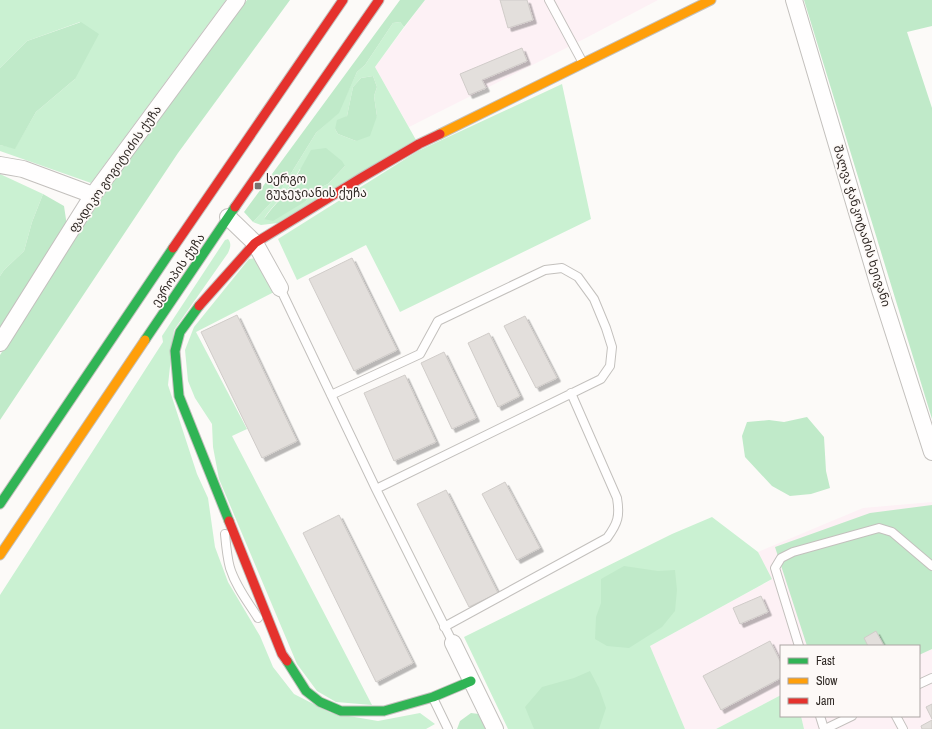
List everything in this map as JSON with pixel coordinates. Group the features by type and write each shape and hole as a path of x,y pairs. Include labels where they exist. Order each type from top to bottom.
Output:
{"main road":[{"name":"ევროპის ქუჩა","path":"0,504 215,185 343,0"},
{"name":"ევროპის ქუჩა","path":"0,555 228,217 379,0"},
{"path":"471,681 433,698 384,711 341,710 320,702 306,691 282,654 179,396 175,351 180,332 194,312 255,244 419,144 711,0"}],"street":[{"name":"ფადიკო გოგიტიძის ქუჩა","path":"0,343 93,195 237,0"},
{"name":"შალვა ჭანკოტაძის ხეივანი","path":"794,0 880,290 932,452"},
{"path":"0,165 23,170 93,195"},
{"path":"228,217 255,244 280,288"},
{"path":"453,643 495,729"}],"lane":[{"path":"549,0 583,64"},
{"path":"331,395 420,354 438,321 545,270 562,268 578,277 594,299 612,347 610,366 602,379 376,489"},
{"path":"280,288 376,489 453,643"},
{"path":"444,627 607,538 615,528 620,513 617,498 571,394"},
{"path":"222,502 230,569 241,592 282,654"},
{"path":"799,645 775,568 781,558 793,552 879,528 892,532 932,566"},
{"path":"920,684 932,678"},
{"path":"433,698 448,729"},
{"path":"820,717 824,729 850,717"},
{"path":"897,717 903,729"}],"shaded area":[{"path":"425,0 658,0 409,127 375,67"},
{"path":"932,502 932,729 804,729 801,717 920,717 920,645 780,645 780,696 716,729 685,729 650,646 771,580 758,552 863,508"}],"green space":[{"path":"0,0 226,0 91,183 0,151 0,145 15,148 36,112 75,79 80,22 27,41 0,68"},
{"path":"247,0 290,0 178,153 0,420 0,355 110,185"},
{"path":"400,0 425,0 404,27 400,22 393,23 365,65 357,72 339,113 316,133 277,196 253,222 244,212"},
{"path":"804,0 932,0 932,26 907,32 932,108 932,419"},
{"path":"81,22 99,34 75,79 36,112 15,149 0,145 0,68 27,41"},
{"path":"400,22 404,27 375,67 416,140 278,223 261,225 253,222 277,196 316,133 338,113 357,72 365,65 393,23","holes":["373,76 377,87 374,96 377,116 356,141 338,134 335,129 347,116 353,87 361,78","345,166 328,184 313,191 306,201 264,219 287,190 300,169"]},
{"path":"373,76 377,87 374,96 377,116 370,136 356,141 338,134 335,129 337,120 347,116 353,87 361,78"},
{"path":"562,84 591,219 400,312 366,245 297,280 278,239 418,151"},
{"path":"326,148 342,161 345,166 328,184 313,191 306,201 273,221 264,219 290,186 311,150"},
{"path":"0,174 43,194 32,222 24,251 4,270 0,276"},
{"path":"43,194 64,206 67,226 0,329 0,276 4,270 24,251 32,222"},
{"path":"228,239 230,248 228,253 174,330 168,385 197,474 208,498 215,547 228,582 260,636 273,667 294,694 331,713 378,721 420,713 435,724 426,729 0,729 0,595 163,342 162,336 225,240"},
{"path":"256,258 276,291 196,332 247,429 232,436 372,705 336,702 317,691 297,664 219,479 213,447 212,424 195,398 188,381 185,350 194,327 249,259"},
{"path":"807,417 824,437 826,471 830,488 811,494 790,496 772,486 745,457 742,436 747,422 769,420 784,422"},
{"path":"932,505 932,649 920,655 920,645 807,645 775,547 870,513"},
{"path":"712,517 758,552 772,579 650,646 685,729 508,729 464,637 672,534"},
{"path":"624,566 658,571 675,570 677,590 675,611 662,627 629,648 607,646 595,639 596,617 601,603 601,579"},
{"path":"590,671 599,688 606,708 599,729 534,729 525,707 542,687 574,678"},
{"path":"780,696 780,717 801,717 804,729 716,729"},
{"path":"471,713 479,714 487,729 457,729 460,721"}],"building":[{"path":"500,0 527,0 533,20 508,28"},
{"path":"522,48 527,61 482,80 486,88 469,95 460,74"},
{"path":"352,258 397,350 354,371 309,279"},
{"path":"237,315 297,441 262,458 201,332"},
{"path":"525,316 557,378 536,388 504,326"},
{"path":"489,333 520,396 498,407 468,343"},
{"path":"444,352 476,418 452,429 421,363"},
{"path":"405,375 436,442 394,461 364,393"},
{"path":"505,482 540,548 517,560 482,494"},
{"path":"446,490 498,593 469,607 417,504"},
{"path":"339,515 413,663 376,682 303,533"},
{"path":"761,596 768,612 740,624 733,608"},
{"path":"876,631 883,645 868,645 864,638"},
{"path":"770,641 780,661 780,679 721,710 703,676"},
{"path":"932,704 932,719 926,707"},
{"path":"932,720 932,729 922,729 921,726"}],"traffic: fast":[{"path":"145,340 235,207"},
{"path":"0,504 173,248"},
{"path":"199,306 180,332 175,351 179,396 229,521"},
{"path":"287,661 306,691 320,702 341,711 384,711 433,697 471,681"}],"traffic: slow":[{"path":"440,134 711,0"},
{"path":"0,555 145,340"}],"traffic: jam":[{"path":"173,248 343,0"},
{"path":"235,207 379,0"},
{"path":"199,306 255,243 361,178 419,144 440,134"},
{"path":"229,521 282,654 287,661"}],"place":[{"name":"სერგო გუჯეჯიანის ქუჩა","path":"258,186"}]}
